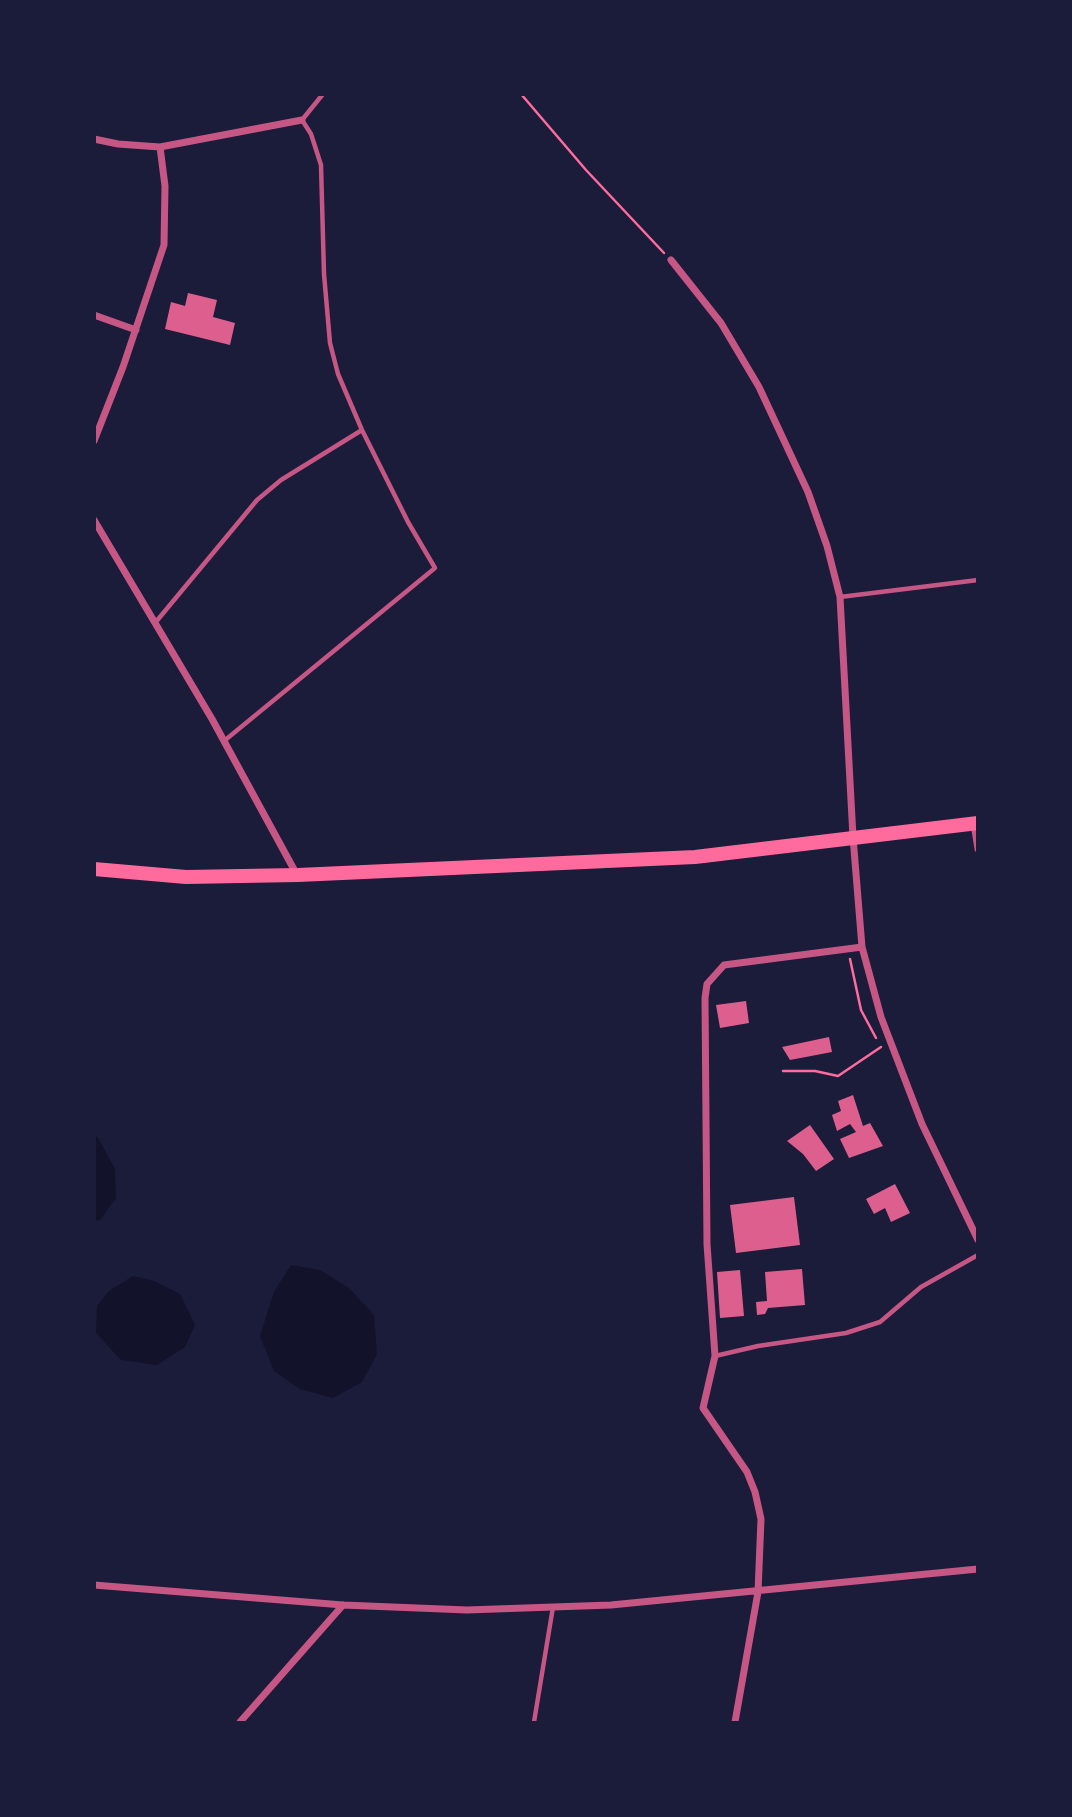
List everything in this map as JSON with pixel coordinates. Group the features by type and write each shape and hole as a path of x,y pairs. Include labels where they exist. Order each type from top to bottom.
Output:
{"main road":[{"path":"94,869 186,877 298,875 695,856 976,824"}],"street":[{"path":"94,139 160,147 302,120"},
{"path":"94,441 136,330 164,245 165,186 160,147"},
{"path":"671,260 721,323 759,387 808,492 827,546 840,597 862,947 881,1017 922,1124 978,1240"},
{"path":"94,315 136,330"},
{"path":"94,520 224,741 298,875"},
{"path":"976,824 978,849"},
{"path":"735,1723 758,1592 761,1519 747,1472 703,1408 715,1356 707,1244 706,984 724,965 862,947"},
{"path":"94,1585 343,1605 467,1610 611,1605 978,1569"},
{"path":"240,1723 343,1605"}],"lane":[{"path":"224,741 435,568 408,522 362,430 338,374 330,343 324,274 321,165 311,134 302,120 323,94"},
{"path":"154,623 257,500 281,480 362,430"},
{"path":"840,597 978,580"},
{"path":"715,1356 758,1346 846,1333 880,1322 921,1287 978,1255"},
{"path":"534,1723 553,1607"}],"path":[{"path":"522,94 586,170 671,260"},
{"path":"783,1071 815,1071 838,1076 881,1048 861,1010 852,963 845,950"}],"shaded area":[{"path":"95,1136 115,1169 116,1198 100,1220 95,1221"},
{"path":"291,1265 320,1270 349,1288 374,1315 377,1354 362,1382 333,1398 300,1389 274,1371 260,1336 274,1292"},
{"path":"133,1276 154,1281 180,1294 195,1325 185,1347 157,1365 121,1360 96,1333 97,1306 109,1291"}],"building":[{"path":"188,293 217,300 213,317 235,323 230,345 165,329 171,302 185,306"},
{"path":"746,1001 749,1023 720,1028 716,1005"},
{"path":"829,1037 832,1052 790,1060 782,1047"},
{"path":"853,1095 863,1126 870,1123 883,1146 849,1158 840,1139 856,1132 850,1124 837,1131 832,1115 841,1111 838,1101"},
{"path":"810,1125 834,1159 816,1171 803,1154 787,1141"},
{"path":"895,1184 910,1213 891,1222 885,1208 874,1214 866,1199"},
{"path":"794,1197 800,1245 736,1253 730,1205"},
{"path":"802,1269 805,1305 768,1308 765,1314 757,1315 756,1302 767,1301 765,1272"},
{"path":"740,1270 744,1316 720,1318 717,1272"}]}
